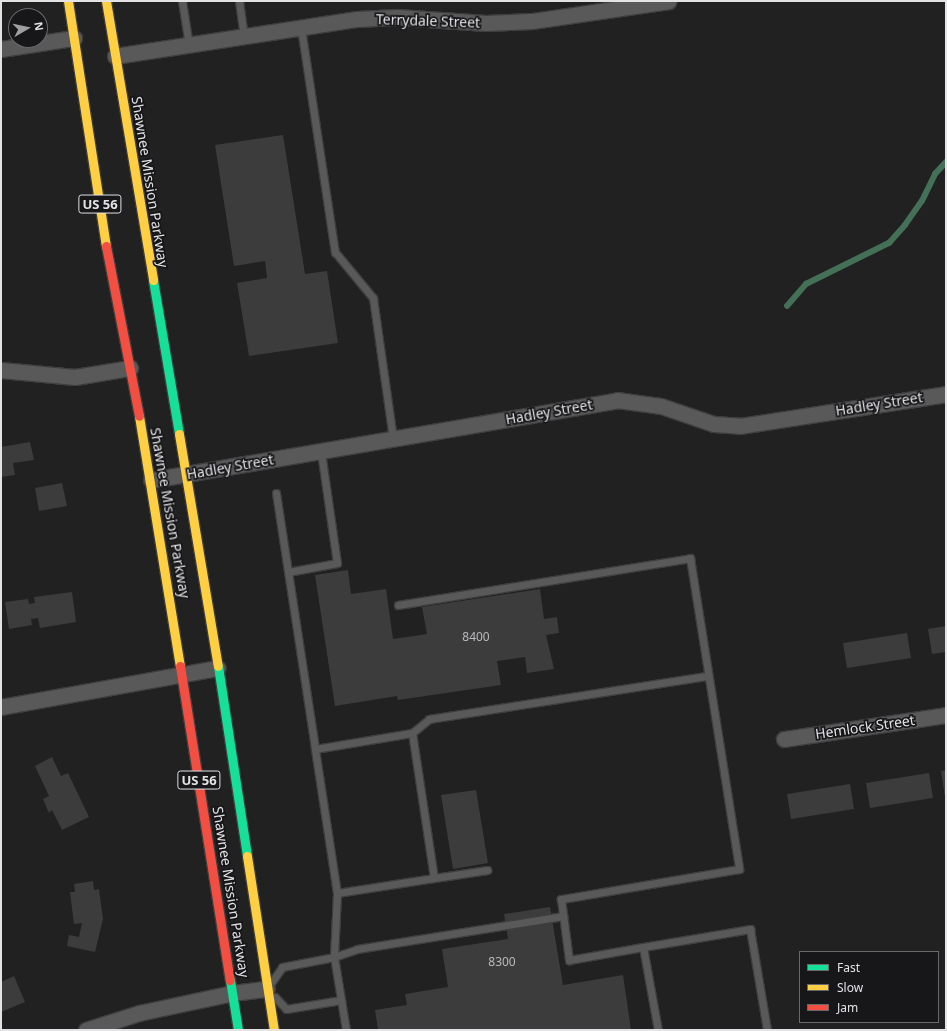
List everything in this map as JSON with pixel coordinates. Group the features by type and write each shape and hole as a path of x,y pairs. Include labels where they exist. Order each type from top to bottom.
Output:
{"highway":[{"name":"Shawnee Mission Parkway","path":"68,1 107,249 151,480 238,1030"},
{"name":"Shawnee Mission Parkway","path":"106,1 218,668 274,1030"}],"street":[{"name":"Terrydale Street","path":"115,56 357,19 397,17 486,23 532,21 670,1"},
{"path":"1,49 74,38"},
{"path":"1,370 75,377 130,368"},
{"name":"Hadley Street","path":"151,480 617,400 661,406 714,424 740,426 946,394"},
{"path":"1,707 218,668"},
{"name":"Hemlock Street","path":"784,739 946,715"},
{"path":"86,1030 139,1013 232,993 267,989"}],"lane":[{"path":"182,1 189,45"},
{"path":"239,1 244,37"},
{"path":"301,28 335,252 373,298 393,439"},
{"path":"288,572 337,563 321,452"},
{"path":"276,493 337,893 334,957 346,1030"},
{"path":"398,605 690,558 739,869 561,899 569,960 750,929 767,1030"},
{"path":"316,749 412,733 429,719 708,676"},
{"path":"412,733 434,878"},
{"path":"337,893 487,870"},
{"path":"341,1000 286,1009 267,989 282,967 334,957 357,949 563,916"},
{"path":"643,948 658,1030"}],"building":[{"path":"283,135 305,274 327,271 338,343 249,356 237,283 267,278 265,261 234,266 215,145"},
{"path":"30,442 34,460 13,463 15,475 1,477 1,447"},
{"path":"62,483 67,506 39,511 35,488"},
{"path":"348,570 351,594 386,589 393,639 427,634 422,607 540,589 544,619 557,617 559,633 546,635 554,669 527,673 525,657 497,661 501,685 398,700 397,696 335,706 315,575"},
{"path":"72,592 76,622 40,628 38,618 31,619 32,625 9,629 5,602 28,599 29,604 35,603 34,597"},
{"path":"946,626 946,652 932,654 928,629"},
{"path":"907,633 911,658 847,668 843,643"},
{"path":"52,757 61,776 68,773 89,817 62,830 52,810 49,813 43,799 49,796 35,766"},
{"path":"946,770 946,797 945,797 941,771"},
{"path":"929,773 933,798 870,808 866,783"},
{"path":"850,784 854,809 791,819 787,794"},
{"path":"476,790 488,863 453,869 441,795"},
{"path":"93,881 94,890 99,889 103,919 95,952 67,946 69,935 79,937 82,923 74,924 70,892 75,892 74,884"},
{"path":"550,907 563,985 623,975 631,1030 378,1030 375,1010 407,1005 405,994 448,987 442,949 508,939 504,914"},
{"path":"14,976 25,1002 1,1012 1,982"}],"waterway":[{"path":"787,306 806,284 889,243 905,225 922,201 935,174 946,162"}],"traffic: fast":[{"path":"153,280 179,434"},
{"path":"218,666 247,856"},
{"path":"230,980 238,1030"}],"traffic: slow":[{"path":"68,1 106,246"},
{"path":"106,1 153,280"},
{"path":"139,416 180,666"},
{"path":"179,434 218,666"},
{"path":"247,856 274,1030"}],"traffic: jam":[{"path":"106,246 139,416"},
{"path":"180,666 230,980"}]}
